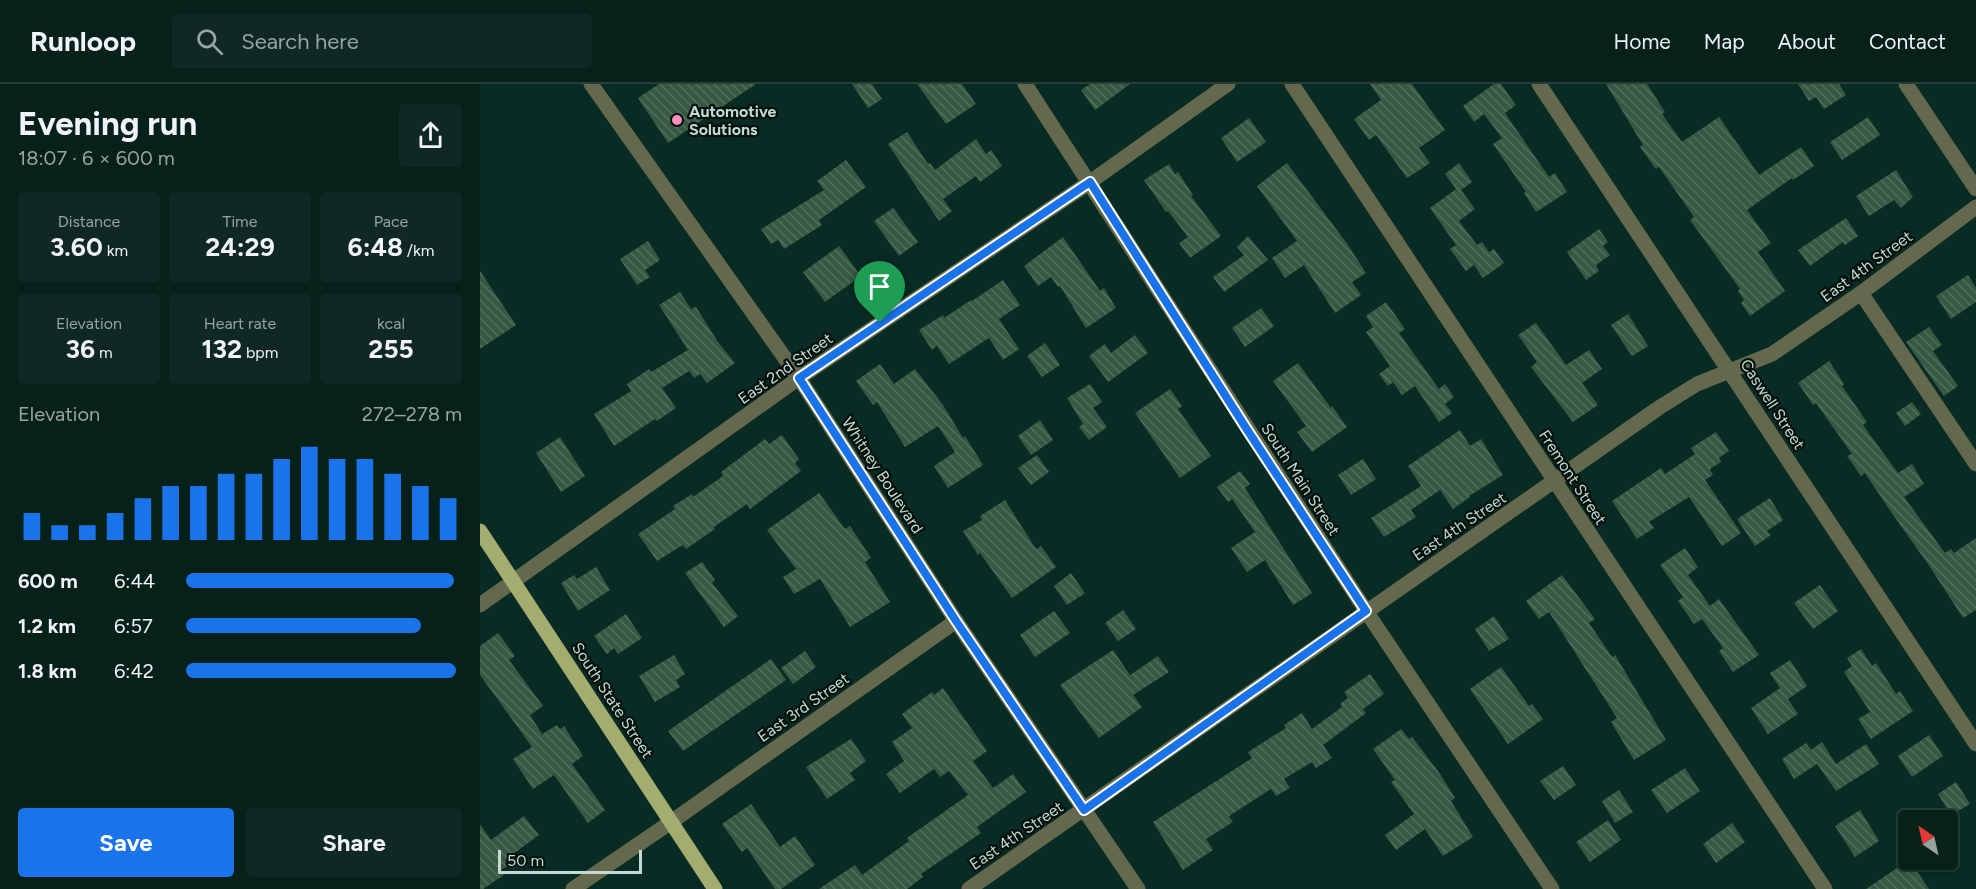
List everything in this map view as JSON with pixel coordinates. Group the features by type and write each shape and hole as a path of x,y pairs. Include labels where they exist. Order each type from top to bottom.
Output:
{"main road":[{"name":"South State Street","path":"480,531 715,889"}],"street":[{"name":"Whitney Boulevard","path":"591,84 799,378 956,621 1138,889"},
{"name":"South Main Street","path":"1025,84 1246,428 1552,889"},
{"name":"East 2nd Street","path":"480,606 799,378 1090,182 1228,84"},
{"name":"Fremont Street","path":"1292,84 1825,889"},
{"name":"Caswell Street","path":"1539,84 1976,744"},
{"path":"1906,84 1976,189"},
{"name":"East 4th Street","path":"969,889 1366,611 1697,384 1772,354 1861,293 1976,207"},
{"path":"1861,293 1976,464"},
{"name":"East 3rd Street","path":"573,889 956,621"}],"building":[{"name":"Automotive Solutions","path":"659,84 756,84 668,143 638,98"},
{"path":"852,84 872,84 882,99 868,108"},
{"path":"917,84 962,84 976,104 946,124"},
{"path":"1090,84 1130,84 1095,110 1081,90"},
{"path":"1370,84 1412,84 1445,130 1419,148 1430,163 1407,178 1376,135 1369,140 1354,119 1381,100"},
{"path":"1494,84 1501,84 1516,105 1505,113 1549,177 1555,173 1567,192 1536,212 1524,193 1526,192 1493,144 1502,138 1484,114 1474,122 1463,106"},
{"path":"1606,84 1647,84 1665,112 1662,114 1682,142 1719,117 1759,175 1801,147 1814,166 1793,180 1792,178 1747,210 1771,243 1758,252 1785,291 1750,316 1741,303 1744,300 1738,291 1740,289 1690,220 1694,217 1659,167 1656,169 1640,147 1643,145"},
{"path":"1798,84 1839,84 1846,95 1824,109 1816,97 1809,101"},
{"path":"1868,117 1880,135 1842,160 1830,142"},
{"path":"1249,118 1266,142 1237,162 1221,138"},
{"path":"907,132 928,164 930,163 935,170 976,139 986,154 991,150 1002,166 980,182 976,176 943,199 952,211 939,221 888,144"},
{"path":"846,160 866,187 819,220 822,225 784,249 778,240 771,244 761,229 824,190 817,181"},
{"path":"1287,163 1366,273 1352,282 1361,295 1335,313 1304,265 1285,278 1272,258 1297,241 1257,186"},
{"path":"1459,163 1472,182 1461,190 1475,209 1459,221 1477,245 1482,242 1489,252 1494,249 1504,263 1483,278 1474,265 1466,271 1450,249 1456,245 1430,208 1456,189 1445,174"},
{"path":"1169,164 1175,174 1178,172 1193,195 1191,196 1221,236 1190,258 1179,243 1188,237 1168,211 1166,212 1144,180"},
{"path":"1896,170 1913,197 1901,208 1894,200 1869,216 1856,196"},
{"path":"893,208 918,242 899,256 874,221"},
{"path":"1846,218 1858,236 1845,245 1843,242 1810,266 1798,250"},
{"path":"1599,229 1608,242 1603,246 1610,255 1596,265 1599,271 1586,280 1567,252"},
{"path":"1248,236 1268,260 1224,292 1213,277 1244,255 1237,247"},
{"path":"1063,237 1100,291 1104,288 1116,308 1086,328 1060,286 1058,287 1051,277 1038,286 1024,266"},
{"path":"648,241 660,260 645,270 650,277 637,285 620,259"},
{"path":"839,246 861,276 825,302 803,272"},
{"path":"480,271 516,325 480,349"},
{"path":"1968,275 1976,288 1976,302 1951,319 1936,296"},
{"path":"1003,280 1020,305 999,319 1019,349 1003,360 989,338 949,364 937,346 932,350 919,330 943,315 944,318"},
{"path":"680,292 691,309 696,307 718,342 735,363 707,383 700,374 694,378 689,371 662,388 676,408 614,446 594,414 631,391 627,384 649,369 651,372 688,350 659,305"},
{"path":"1386,302 1405,329 1399,333 1439,389 1445,384 1454,397 1445,404 1452,413 1439,422 1415,386 1402,395 1393,382 1388,386 1379,374 1390,366 1366,332 1373,327 1366,316"},
{"path":"1261,308 1274,326 1245,347 1232,328"},
{"path":"1628,314 1648,346 1632,356 1611,325"},
{"path":"1536,323 1566,365 1589,350 1602,369 1582,383 1598,405 1573,422 1531,367 1537,362 1518,335"},
{"path":"1929,327 1942,345 1933,351 1958,386 1944,396 1906,342"},
{"path":"1135,335 1148,353 1108,382 1089,356 1105,344 1111,353"},
{"path":"1045,343 1060,365 1042,377 1027,356"},
{"path":"1829,361 1844,384 1842,386 1867,422 1863,425 1898,473 1912,464 1924,484 1904,497 1945,553 1951,549 1954,553 1976,538 1976,610 1963,618 1865,473 1861,476 1847,456 1852,454 1816,403 1813,405 1798,383"},
{"path":"1298,363 1347,427 1312,452 1297,432 1306,426 1273,381"},
{"path":"880,364 894,384 915,369 943,405 963,438 965,436 983,465 948,488 934,466 955,452 938,426 905,447 877,402 873,405 856,381"},
{"path":"1090,384 1102,402 1093,408 1107,427 1089,440 1079,427 1083,424 1067,398"},
{"path":"1170,389 1182,406 1178,409 1211,456 1180,478 1135,413"},
{"path":"1912,402 1921,414 1905,426 1896,413"},
{"path":"1040,420 1053,440 1031,455 1018,436"},
{"path":"1460,430 1470,446 1481,439 1503,475 1453,509 1440,490 1411,510 1416,517 1384,537 1371,518 1421,486 1408,466"},
{"path":"1716,432 1729,451 1719,458 1721,462 1710,469 1713,475 1705,480 1741,533 1722,546 1689,497 1649,522 1654,528 1637,539 1612,501 1661,468 1665,474 1695,454 1691,448"},
{"path":"782,435 799,459 795,463 801,471 750,509 747,504 686,549 683,545 657,561 638,534 675,509 673,506 692,494 693,497 723,476 721,472 765,439 769,444"},
{"path":"560,437 585,476 561,492 536,453"},
{"path":"1037,455 1049,472 1031,485 1018,468"},
{"path":"1363,459 1376,479 1351,495 1338,475"},
{"path":"1240,471 1250,484 1245,488 1312,593 1293,605 1265,560 1247,572 1231,548 1255,532 1232,499 1228,502 1217,487"},
{"path":"819,493 845,529 850,526 871,558 865,562 890,602 850,627 820,579 794,594 783,577 796,569 767,530"},
{"path":"1770,498 1783,520 1767,531 1771,535 1755,546 1737,519"},
{"path":"1005,500 1036,549 1041,546 1056,567 1012,598 980,553 978,555 963,531 982,520 980,516"},
{"path":"1685,548 1698,567 1688,575 1710,606 1719,599 1759,655 1733,672 1719,651 1723,648 1702,619 1694,624 1678,601 1683,597 1660,565"},
{"path":"702,562 715,580 712,583 738,616 724,627 685,573"},
{"path":"596,567 610,590 578,611 561,583 574,575 577,579"},
{"path":"1071,573 1085,593 1067,605 1054,586"},
{"path":"1562,575 1595,619 1589,623 1612,657 1615,655 1666,740 1634,760 1611,722 1617,718 1549,612 1539,619 1526,601"},
{"path":"1820,585 1838,611 1813,629 1794,603"},
{"path":"1123,610 1136,629 1118,641 1105,623"},
{"path":"1054,611 1070,633 1035,657 1020,635"},
{"path":"626,614 642,638 618,654 614,648 607,654 594,636"},
{"path":"1494,616 1509,639 1489,651 1475,629"},
{"path":"498,633 515,656 509,660 543,706 530,715 542,734 557,725 560,729 564,726 583,756 572,764 605,810 588,823 554,775 533,789 513,759 532,747 480,675 480,646"},
{"path":"1861,649 1872,666 1876,663 1896,694 1900,691 1913,711 1871,739 1858,719 1870,712 1844,672 1852,666 1847,658"},
{"path":"1113,650 1130,675 1158,656 1169,672 1133,695 1142,707 1099,738 1060,685"},
{"path":"805,651 816,667 793,684 781,668"},
{"path":"674,655 685,674 676,680 680,687 655,702 639,676"},
{"path":"771,659 786,680 683,751 668,731"},
{"path":"1790,660 1807,686 1788,699 1798,714 1768,734 1751,708 1780,688 1770,673"},
{"path":"1501,667 1529,706 1532,704 1543,719 1508,744 1470,689"},
{"path":"1370,674 1384,694 1363,709 1366,713 1323,745 1332,758 1316,768 1312,762 1284,779 1290,788 1276,796 1271,789 1229,816 1233,822 1206,839 1213,850 1183,870 1153,822 1252,758 1248,752 1286,728 1284,725 1302,713 1312,729 1342,707 1340,704 1348,698 1344,692"},
{"path":"943,688 987,751 973,761 993,788 1013,774 1026,792 977,827 981,833 921,874 923,877 907,889 819,889 855,865 862,875 909,841 907,838 968,795 949,771 940,777 934,769 900,793 886,774 904,761 892,742 912,728 902,714 932,692 934,695"},
{"path":"1401,729 1409,739 1412,737 1438,771 1455,798 1451,801 1473,837 1443,856 1425,829 1396,850 1385,835 1414,814 1391,782 1395,780 1373,749"},
{"path":"1929,735 1943,756 1912,777 1898,756"},
{"path":"851,739 866,761 850,773 855,780 827,799 806,767"},
{"path":"1822,742 1836,764 1866,744 1879,764 1836,791 1817,764 1794,779 1782,759 1806,743 1811,750"},
{"path":"1563,766 1576,785 1554,800 1540,781"},
{"path":"1685,768 1700,791 1667,813 1651,790"},
{"path":"1956,782 1970,804 1958,811 1948,810 1938,794"},
{"path":"1619,790 1633,812 1615,823 1602,801"},
{"path":"751,804 780,847 795,836 815,865 781,889 775,889 747,848 742,852 722,824"},
{"path":"1860,810 1879,841 1855,857 1835,826"},
{"path":"524,816 539,835 505,860 509,865 501,870 504,875 480,889 480,824 491,840"},
{"path":"1608,820 1621,840 1590,862 1576,842"},
{"path":"1732,823 1745,842 1716,863 1703,844"},
{"path":"1898,867 1898,870 1916,870 1929,889 1866,889"}],"place":[{"name":"Automotive Solutions","path":"677,120"}],"route":[{"path":"1090,182 1246,428 1366,611 1084,810 956,621 799,378 880,323 1090,182"}]}
